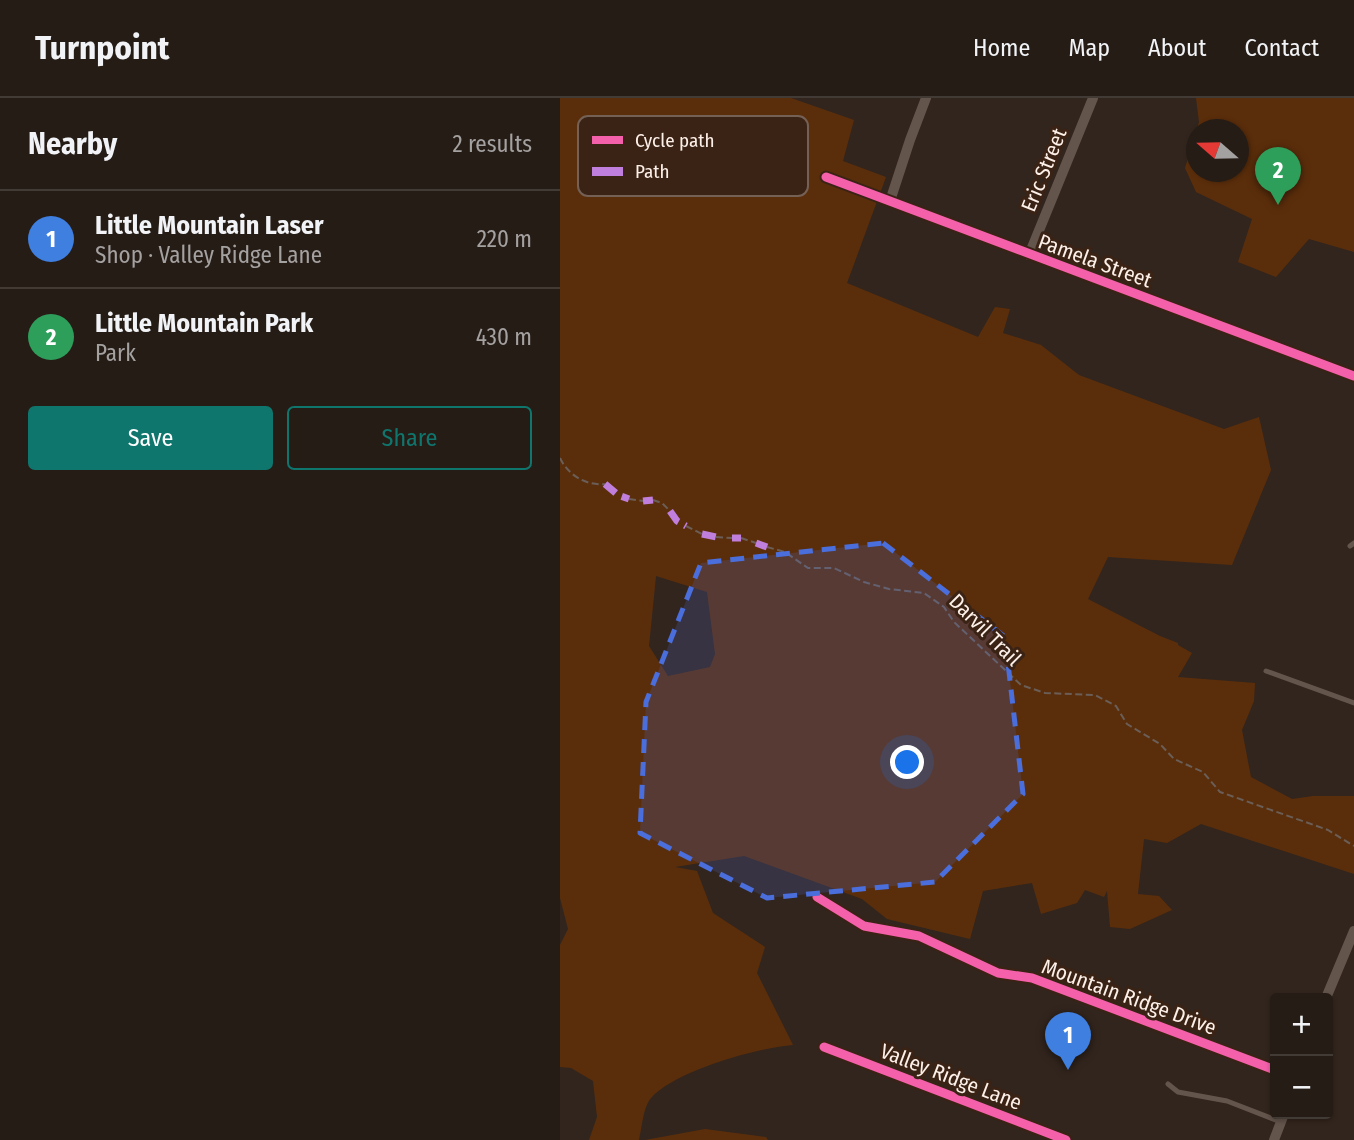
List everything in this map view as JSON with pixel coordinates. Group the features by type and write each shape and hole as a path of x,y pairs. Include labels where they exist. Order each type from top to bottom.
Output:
{"street":[{"path":"890,201 926,98"},
{"name":"Eric Street","path":"1029,255 1093,98"},
{"name":"Pamela Street","path":"825,177 1354,376"},
{"name":"Mountain Ridge Drive","path":"817,897 864,926 919,936 998,973 1032,978 1270,1068"},
{"path":"1328,993 1354,931"},
{"name":"Valley Ridge Lane","path":"824,1047 1066,1140"},
{"path":"1274,1140 1283,1119"}],"lane":[{"path":"1266,671 1354,703"},
{"path":"1168,1084 1178,1092 1227,1101 1270,1114"}],"path":[{"path":"560,458 575,477 593,485 605,484"},
{"path":"629,499 643,501"},
{"path":"653,500 662,503 670,511"},
{"path":"687,526 702,534"},
{"path":"716,537 732,538"},
{"path":"741,538 757,543"}],"highlighted area":[{"path":"883,543 1005,637 1023,794 935,882 767,898 640,833 646,702 701,563"}],"shaded area":[{"path":"560,98 791,98 854,120 843,161 886,177 847,283 978,337 995,307 1010,309 1003,333 1041,345 1079,375 1224,429 1259,417 1271,470 1232,565 1108,557 1088,599 1178,643 1192,653 1178,677 1255,683 1254,701 1242,730 1251,777 1292,799 1354,796 1354,874 1201,824 1167,843 1144,839 1138,894 1159,896 1172,910 1130,929 1110,927 1107,891 1104,897 1085,890 1077,903 1041,914 1032,883 983,891 970,939 887,919 862,899 744,856 675,867 697,871 713,913 765,947 757,973 793,1045 717,1062 662,1088 648,1102 639,1140 589,1140 597,1117 593,1081 571,1068 560,1067 560,945 568,929 560,898","holes":["656,576 707,592 715,654 710,667 668,676 649,646"]},
{"path":"1196,98 1354,98 1354,252 1309,239 1276,277 1238,262 1252,219 1196,192 1191,182 1249,182 1249,119 1199,119"},
{"path":"705,1129 766,1137 768,1140 645,1140"}],"marked path":[{"path":"605,484 618,495 629,499"},
{"path":"643,501 653,500"},
{"path":"670,511 677,521 686,526"},
{"path":"702,534 716,537"},
{"path":"732,538 741,538"},
{"path":"756,543 767,547"}],"cycle path":[{"path":"826,177 1354,376"},
{"path":"817,897 864,926 919,936 998,973 1032,978 1270,1068"},
{"path":"824,1047 1066,1140"}],"place":[{"name":"Little Mountain Park","path":"1278,205"},
{"name":"Little Mountain Laser","path":"1068,1070"}]}
